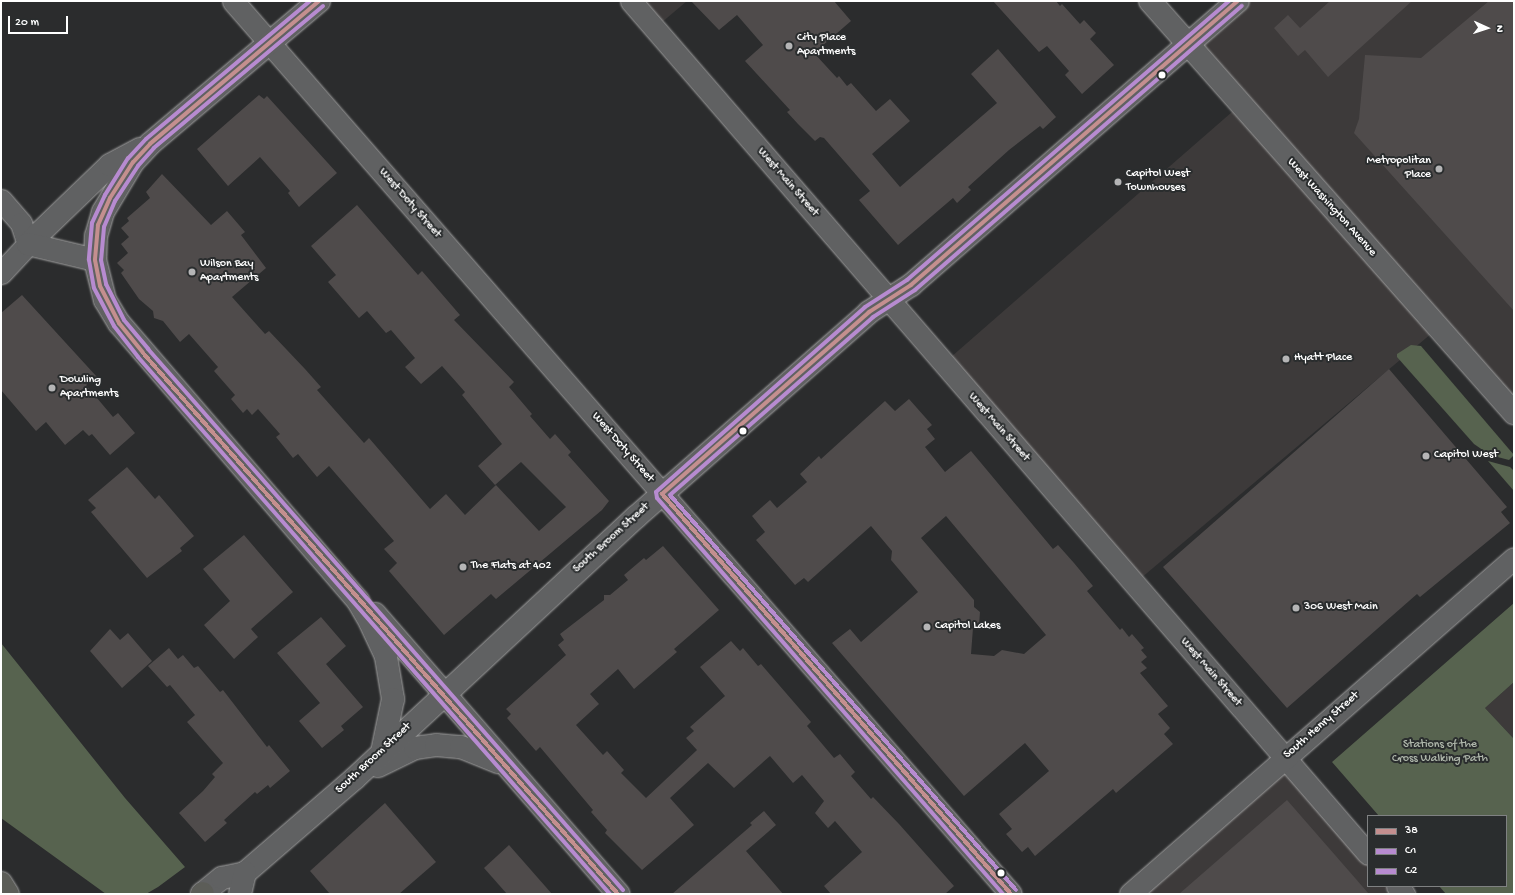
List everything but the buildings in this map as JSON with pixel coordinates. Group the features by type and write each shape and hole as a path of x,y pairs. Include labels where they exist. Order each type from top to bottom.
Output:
{"main road":[{"path":"1,883 8,894"}],"street":[{"name":"West Doty Street","path":"233,1 1011,894"},
{"path":"319,1 150,144 133,162 106,205 96,236 94,260 104,300 119,323 358,601 374,613 443,695 618,894"},
{"name":"West Main Street","path":"631,1 888,301 1367,853"},
{"name":"West Washington Avenue","path":"1150,1 1514,413"},
{"name":"South Broom Street","path":"202,894 222,878 245,873 356,778 443,695 662,494 869,312 911,285 1238,1"},
{"path":"1,273 28,244 110,165 150,144"},
{"path":"1,200 21,224 28,244"},
{"path":"28,244 94,260"},
{"name":"South Henry Street","path":"1130,894 1514,558"},
{"path":"358,601 386,657 391,677 392,713 382,753"},
{"path":"356,778 405,752 436,745 461,747 504,765"},
{"path":"240,894 245,873"}],"shaded area":[{"path":"631,1 687,1 654,29"},
{"path":"1238,1 1514,1 1514,413 1438,328 1134,584 943,364 1240,105 1188,44"},
{"path":"1514,682 1514,739 1485,708"},
{"path":"1284,759 1367,853 1367,887 1398,887 1404,894 1130,894"}],"green space":[{"path":"1411,345 1421,346 1514,455 1509,460 1490,455 1474,444 1397,357 1397,354"},
{"path":"1488,461 1510,467 1514,471 1514,491"},
{"name":"Stations of the Cross Walking Path","path":"1514,603 1514,682 1485,708 1514,739 1514,894 1446,894 1440,887 1507,887 1507,815 1378,815 1332,762"},
{"path":"1,643 125,798 185,867 158,887 146,894 106,894 1,818"}],"transit line":[{"name":"C1","path":"310,1 146,139 128,158 105,195 92,223 89,260 94,288 114,326 138,357 610,894"},
{"name":"38","path":"319,1 150,144 133,162 110,198 98,225 95,260 100,286 119,323 143,353 618,894"},
{"name":"C2","path":"1003,894 657,498 656,492 865,307 907,280 1229,1"},
{"name":"38","path":"1011,894 662,494 869,312 911,285 1238,1"},
{"name":"C2","path":"323,6 154,148 138,166 115,201 104,227 101,260 106,284 124,320 148,349 623,890"},
{"name":"C1","path":"1016,890 670,495 873,317 915,290 1242,6"}],"place":[{"name":"City Place Apartments","path":"789,46"},
{"name":"Metropolitan Place","path":"1439,169"},
{"name":"Capitol West Townhouses","path":"1118,182"},
{"name":"Wilson Bay Apartments","path":"192,272"},
{"name":"Hyatt Place","path":"1286,359"},
{"name":"Dowling Apartments","path":"52,388"},
{"name":"Capitol West","path":"1426,456"},
{"name":"The Flats at 402","path":"463,567"},
{"name":"306 West Main","path":"1296,608"},
{"name":"Capitol Lakes","path":"927,627"}]}
